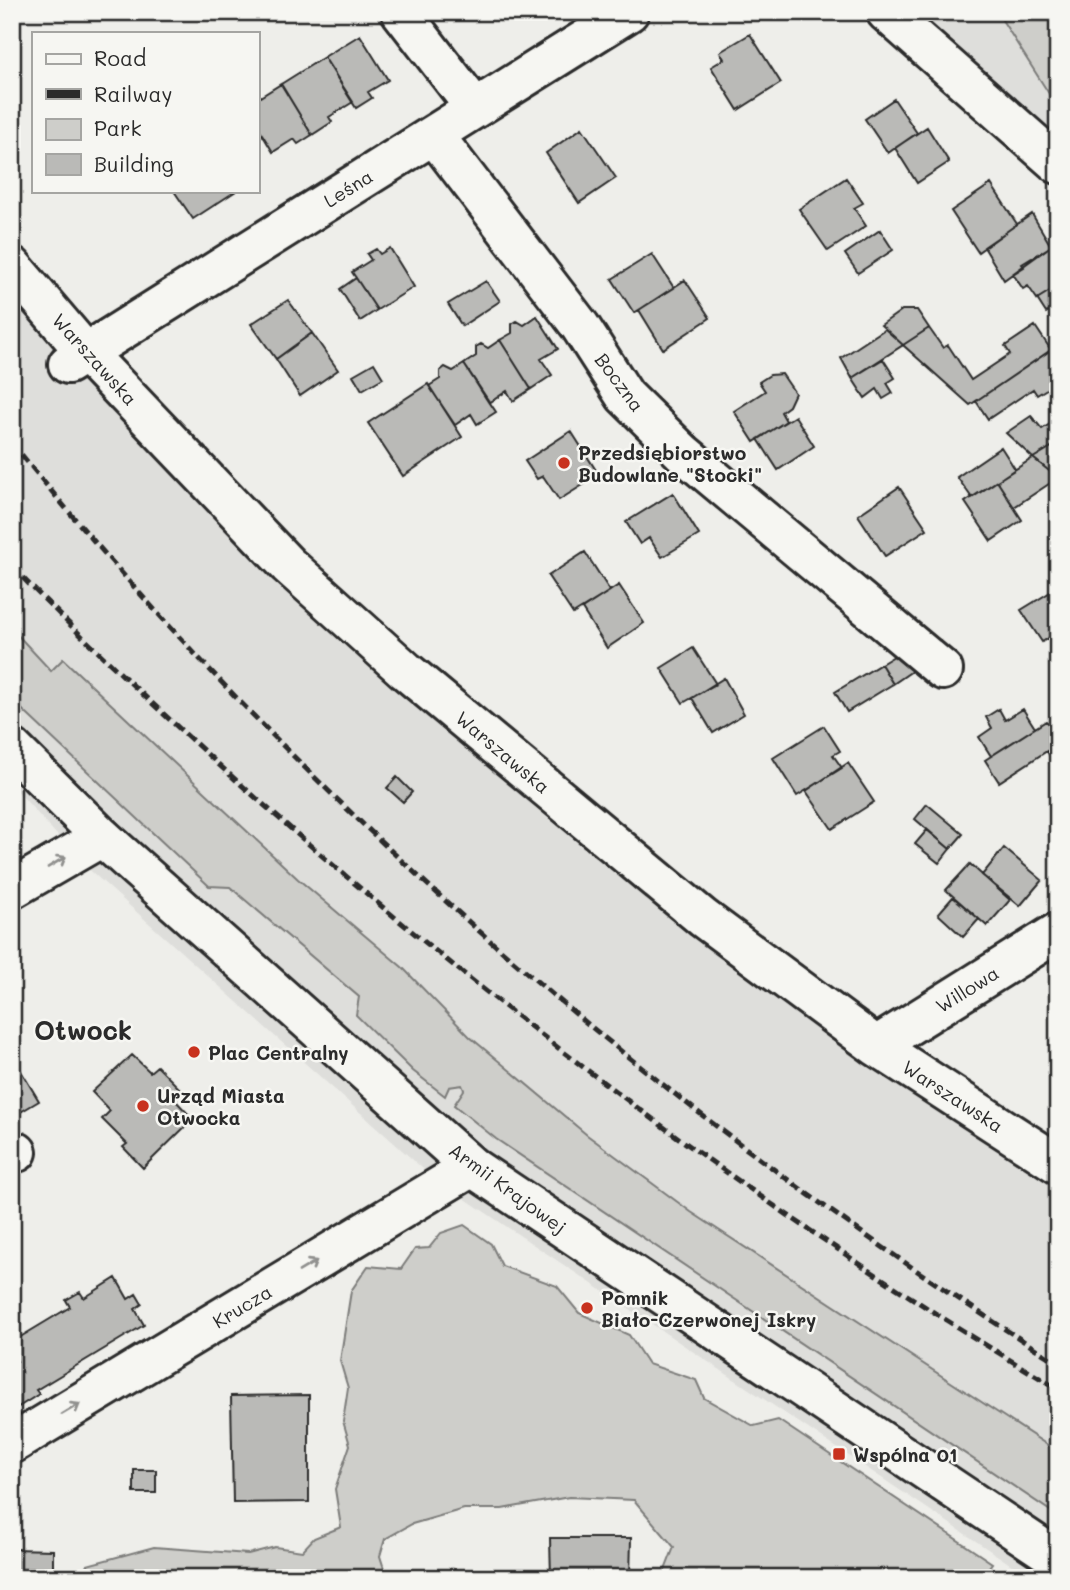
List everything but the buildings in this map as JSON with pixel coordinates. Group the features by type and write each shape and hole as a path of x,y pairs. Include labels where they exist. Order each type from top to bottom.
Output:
{"street":[{"path":"401,12 475,108"},
{"name":"Leśna","path":"77,358 629,12"},
{"path":"886,12 1058,164"},
{"name":"Boczna","path":"435,135 580,327 625,396 682,452 943,670"},
{"name":"Warszawska","path":"12,266 77,358 288,565 406,671 703,918 876,1046 1058,1164"},
{"name":"Armii Krajowej","path":"12,748 102,837 472,1167 1058,1559"},
{"path":"12,889 102,837"},
{"name":"Willowa","path":"876,1046 1058,932"},
{"name":"Krucza","path":"12,1444 472,1167"}],"shaded area":[{"path":"893,12 1058,12 1058,155"},
{"path":"12,298 283,574 547,818 804,1014 1058,1178 1058,1578 1031,1578 431,1176 83,864 12,785"}],"green space":[{"path":"997,12 1058,12 1058,97 1053,100"},
{"path":"12,629 51,671 63,659 298,879 402,967 470,1037 587,1135 691,1212 1058,1452 1058,1516 496,1139 454,1105 464,1090 462,1085 449,1087 445,1096 413,1071 356,1015 359,997 230,887 209,886 12,700"},
{"path":"464,1225 491,1244 502,1266 557,1286 579,1313 629,1335 648,1364 696,1380 704,1398 754,1426 778,1420 992,1563 981,1578 662,1578 674,1547 634,1500 569,1497 502,1509 464,1509 412,1524 385,1539 380,1556 387,1578 78,1578 87,1565 154,1547 248,1554 275,1547 302,1551 314,1538 341,1527 335,1489 350,1445 343,1421 348,1388 340,1361 351,1291 368,1266 401,1269 415,1249 429,1248 441,1233"}],"railway":[{"path":"12,443 126,578 245,706 368,829 497,946 630,1058 768,1165 911,1266 1058,1363"},
{"path":"12,567 130,682 252,794 379,904 510,1010 644,1112 780,1210 919,1302 1058,1389"}],"place":[{"name":"Przedsiębiorstwo Budowlane \"Stocki\"","path":"564,463"},
{"name":"Plac Centralny","path":"194,1052"},
{"name":"Urząd Miasta Otwocka","path":"143,1106"},
{"name":"Pomnik Biało-Czerwonej Iskry","path":"587,1308"},
{"name":"Wspólna 01","path":"839,1454"}],"district":[{"name":"Otwock","path":"83,1030"}]}
